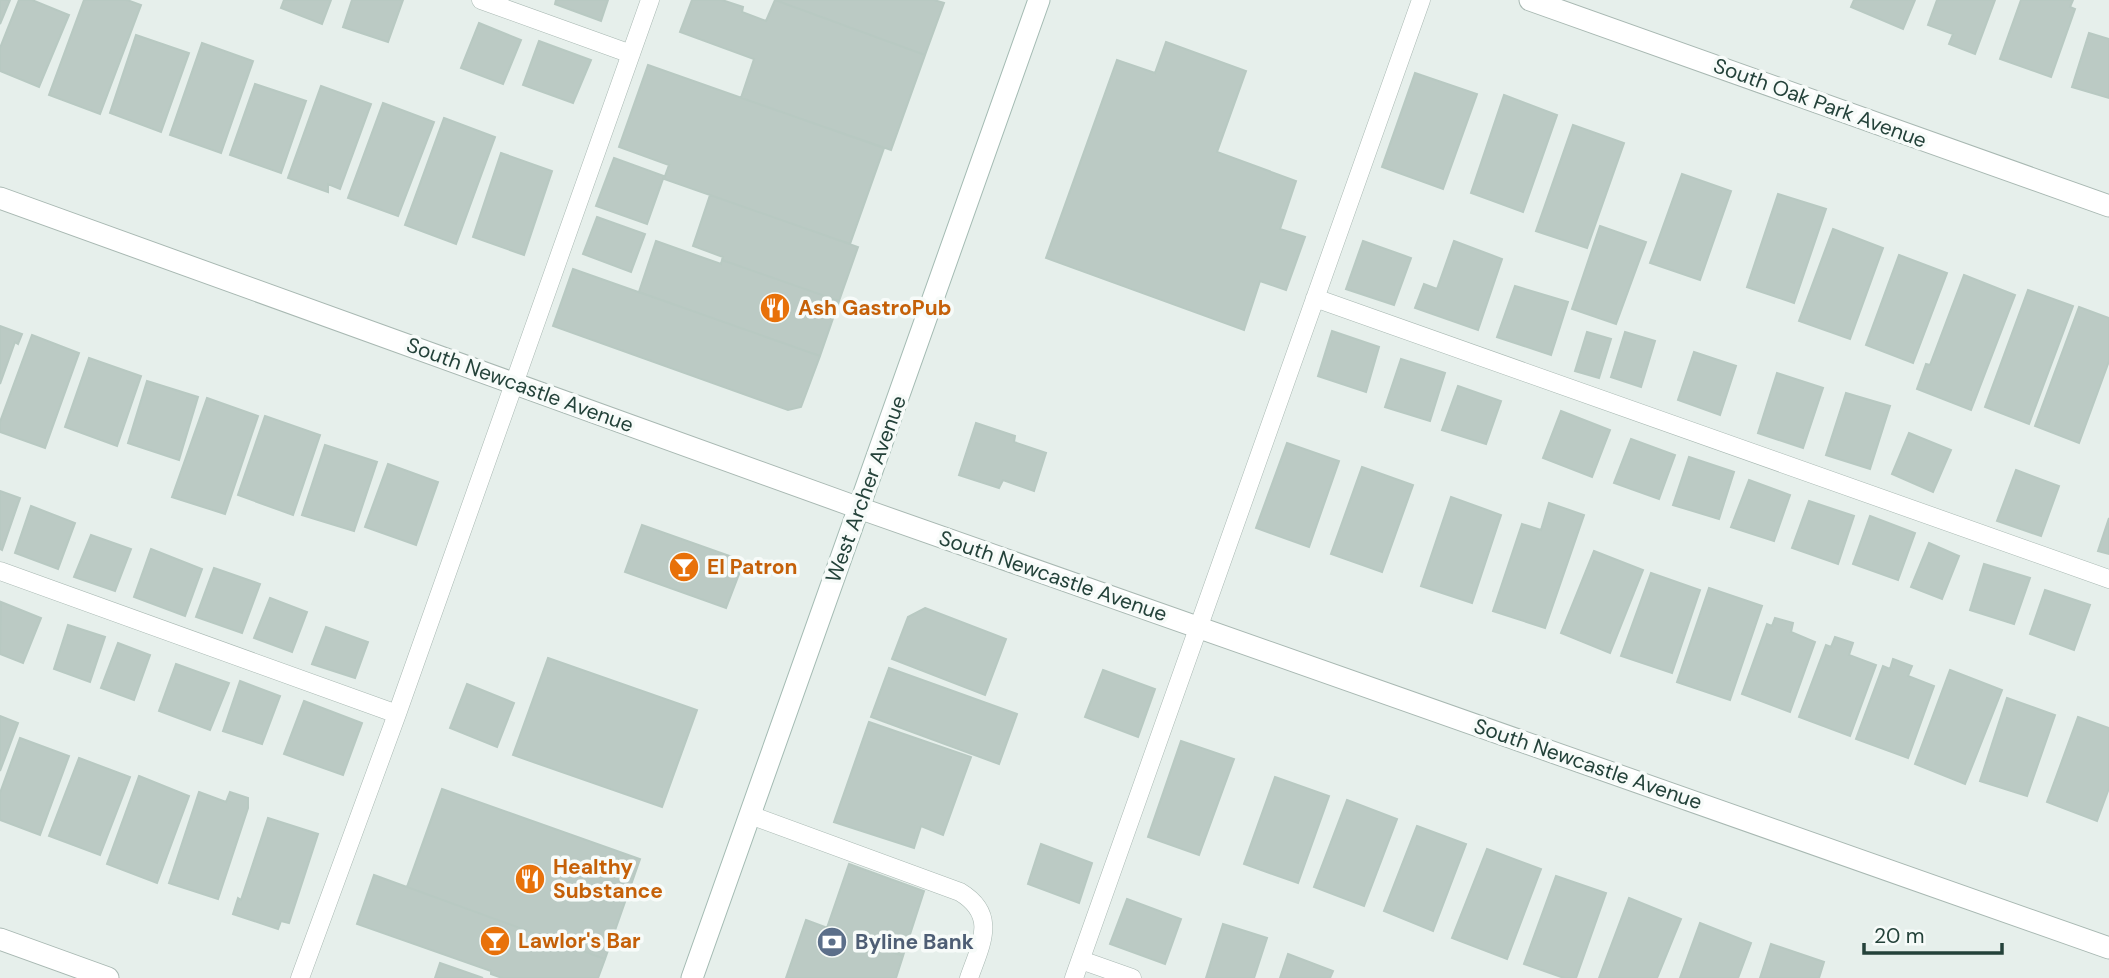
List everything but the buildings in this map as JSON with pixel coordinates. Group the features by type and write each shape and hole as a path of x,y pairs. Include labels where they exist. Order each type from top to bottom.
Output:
{"street":[{"name":"West Archer Avenue","path":"692,978 1039,0"},
{"name":"South Oak Park Avenue","path":"1530,0 2109,206"},
{"name":"South Newcastle Avenue","path":"0,198 859,508 2109,948"},
{"path":"0,939 108,978"}],"lane":[{"path":"481,0 631,54"},
{"path":"300,978 397,714 650,0"},
{"path":"1074,978 1421,0"},
{"path":"1315,299 2109,579"},
{"path":"0,571 397,714"},
{"path":"750,815 960,892 975,901 984,919 982,940 969,978"},
{"path":"1081,960 1132,978"}],"place":[{"name":"Ash GastroPub","path":"775,308"},
{"name":"El Patron","path":"684,567"},
{"name":"Healthy Substance","path":"530,879"},
{"name":"Lawlor's Bar","path":"495,941"},
{"name":"Byline Bank","path":"832,942"}]}
